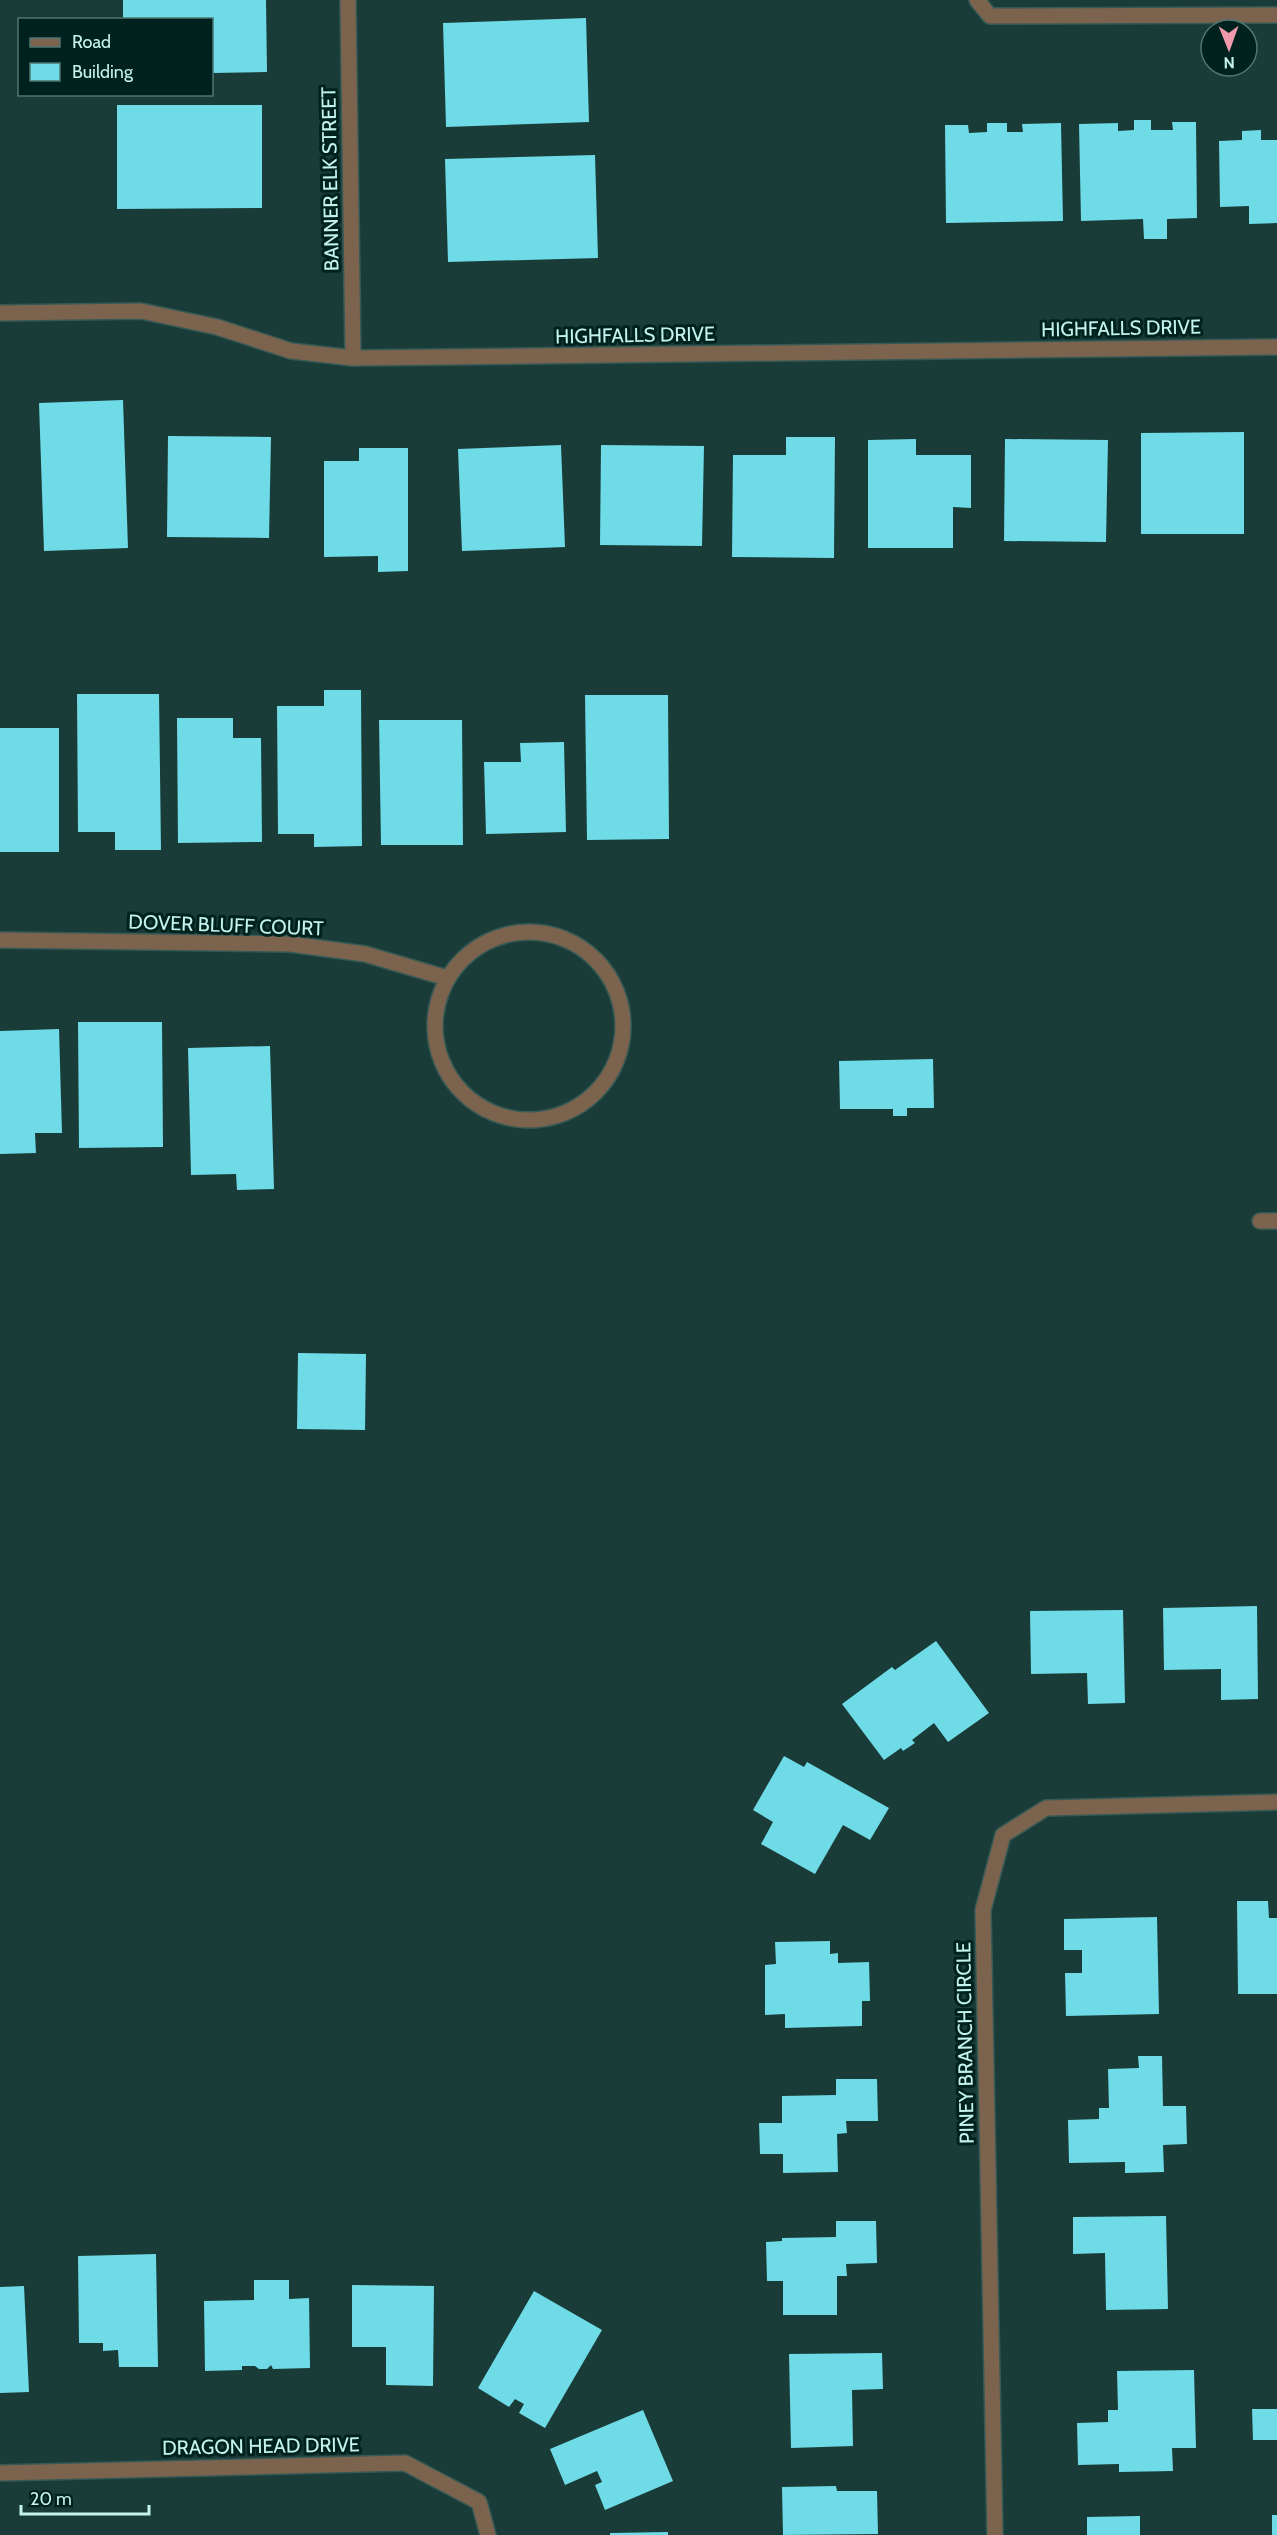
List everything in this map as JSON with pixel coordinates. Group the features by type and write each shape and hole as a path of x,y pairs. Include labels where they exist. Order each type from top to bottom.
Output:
{"street":[{"name":"BANNER ELK STREET","path":"348,0 353,358"},
{"path":"977,0 990,16 1277,15"},
{"name":"HIGHFALLS DRIVE","path":"0,313 141,311 217,327 291,351 353,358 1277,346"},
{"path":"522,932 553,934 581,946 604,967 619,994 624,1023 621,1054 607,1081 585,1103 556,1117 524,1121 492,1114 465,1097 445,1071 435,1041 435,1008 447,978 466,955 492,939 502,936 522,932"},
{"name":"DOVER BLUFF COURT","path":"0,940 290,944 365,954 447,978"},
{"path":"1260,1221 1277,1221"},
{"name":"PINEY BRANCH CIRCLE","path":"995,2535 983,1910 1003,1835 1046,1808 1277,1802"},
{"name":"DRAGON HEAD DRIVE","path":"0,2473 405,2463 479,2502 488,2535"}],"building":[{"path":"123,0 266,0 267,72 213,73 213,18 123,18"},
{"path":"586,18 589,122 446,127 443,23"},
{"path":"117,105 262,105 262,208 117,209"},
{"path":"1134,120 1151,120 1151,130 1173,130 1172,122 1196,122 1197,218 1167,219 1167,239 1144,239 1143,219 1081,221 1079,124 1118,123 1118,131 1134,130"},
{"path":"987,123 1007,123 1007,132 1023,132 1022,124 1061,123 1063,221 946,223 945,125 968,125 969,133 987,132"},
{"path":"1261,130 1261,140 1277,140 1277,223 1249,224 1249,206 1220,207 1219,141 1242,140 1242,131"},
{"path":"595,155 598,258 448,262 445,159"},
{"path":"123,400 128,548 44,551 39,403"},
{"path":"1244,432 1244,534 1141,534 1141,433"},
{"path":"168,436 271,437 269,538 167,537"},
{"path":"786,437 835,437 834,558 732,557 733,455 786,455"},
{"path":"916,439 916,455 971,455 971,508 953,507 953,548 868,548 868,440"},
{"path":"1005,439 1108,440 1106,542 1004,541"},
{"path":"561,445 565,547 462,551 458,449"},
{"path":"601,445 704,446 702,546 600,545"},
{"path":"359,448 408,448 408,571 378,572 378,556 324,557 324,461 359,461"},
{"path":"324,690 361,690 362,846 314,847 314,834 278,834 277,706 324,706"},
{"path":"77,694 159,694 161,850 115,850 115,832 78,832"},
{"path":"585,695 668,695 669,839 587,840"},
{"path":"177,718 233,718 233,738 261,738 262,842 178,843"},
{"path":"379,720 462,720 463,845 381,845"},
{"path":"0,728 59,728 59,852 0,852"},
{"path":"564,742 566,832 486,834 484,762 521,762 520,743"},
{"path":"78,1022 162,1022 163,1147 79,1148"},
{"path":"59,1029 62,1133 35,1133 36,1153 0,1154 0,1031"},
{"path":"270,1046 274,1189 237,1190 236,1174 191,1175 188,1048"},
{"path":"933,1059 934,1108 907,1108 907,1116 893,1116 893,1109 840,1109 839,1061"},
{"path":"298,1353 366,1354 365,1430 297,1429"},
{"path":"1257,1606 1258,1699 1221,1700 1221,1669 1164,1670 1163,1608"},
{"path":"1123,1610 1125,1703 1088,1704 1087,1673 1031,1674 1030,1611"},
{"path":"936,1641 989,1713 948,1742 934,1723 912,1740 915,1743 903,1751 901,1748 884,1760 842,1704 892,1667 895,1670"},
{"path":"784,1756 804,1767 807,1762 889,1808 870,1840 843,1825 815,1874 761,1844 773,1822 753,1810"},
{"path":"1237,1901 1268,1901 1269,1918 1277,1918 1277,1994 1238,1994"},
{"path":"1157,1917 1159,2014 1066,2016 1065,1973 1082,1973 1082,1950 1064,1950 1064,1919"},
{"path":"830,1941 830,1954 838,1953 838,1963 869,1962 870,2001 862,2001 862,2026 785,2028 785,2014 765,2015 765,1965 776,1964 775,1942"},
{"path":"1138,2056 1162,2056 1163,2106 1186,2106 1187,2144 1163,2145 1164,2172 1125,2173 1125,2162 1069,2163 1068,2120 1099,2119 1099,2108 1109,2108 1108,2069 1139,2068"},
{"path":"836,2079 877,2079 878,2121 846,2121 847,2133 837,2134 838,2172 783,2173 783,2154 760,2154 759,2123 782,2123 782,2096 836,2095"},
{"path":"1166,2216 1168,2309 1106,2310 1105,2253 1073,2254 1073,2217"},
{"path":"836,2221 876,2221 877,2263 846,2264 847,2276 837,2276 837,2315 783,2315 783,2281 767,2281 766,2242 782,2241 782,2238 836,2237"},
{"path":"156,2254 158,2367 119,2367 118,2350 103,2351 103,2343 79,2343 78,2256"},
{"path":"254,2280 289,2280 289,2299 309,2298 310,2368 273,2369 271,2365 267,2369 242,2366 242,2370 205,2371 204,2301 254,2300"},
{"path":"352,2285 434,2286 433,2386 386,2385 386,2347 352,2347"},
{"path":"24,2286 29,2392 0,2393 0,2287"},
{"path":"534,2291 602,2330 545,2428 519,2413 524,2404 515,2399 509,2407 478,2388"},
{"path":"882,2353 883,2389 852,2390 853,2446 791,2448 789,2354"},
{"path":"1194,2370 1196,2448 1172,2448 1173,2471 1119,2472 1119,2464 1078,2465 1077,2423 1108,2422 1108,2410 1118,2410 1117,2371"},
{"path":"1252,2409 1277,2409 1277,2440 1253,2440"},
{"path":"643,2410 673,2481 605,2510 595,2485 602,2482 597,2471 565,2485 550,2449"},
{"path":"836,2486 837,2491 877,2491 878,2534 783,2535 782,2487"},
{"path":"1272,2515 1277,2515 1277,2535 1272,2535"},
{"path":"1140,2516 1140,2535 1087,2535 1087,2517"},
{"path":"668,2532 668,2535 610,2535 610,2533"}]}
